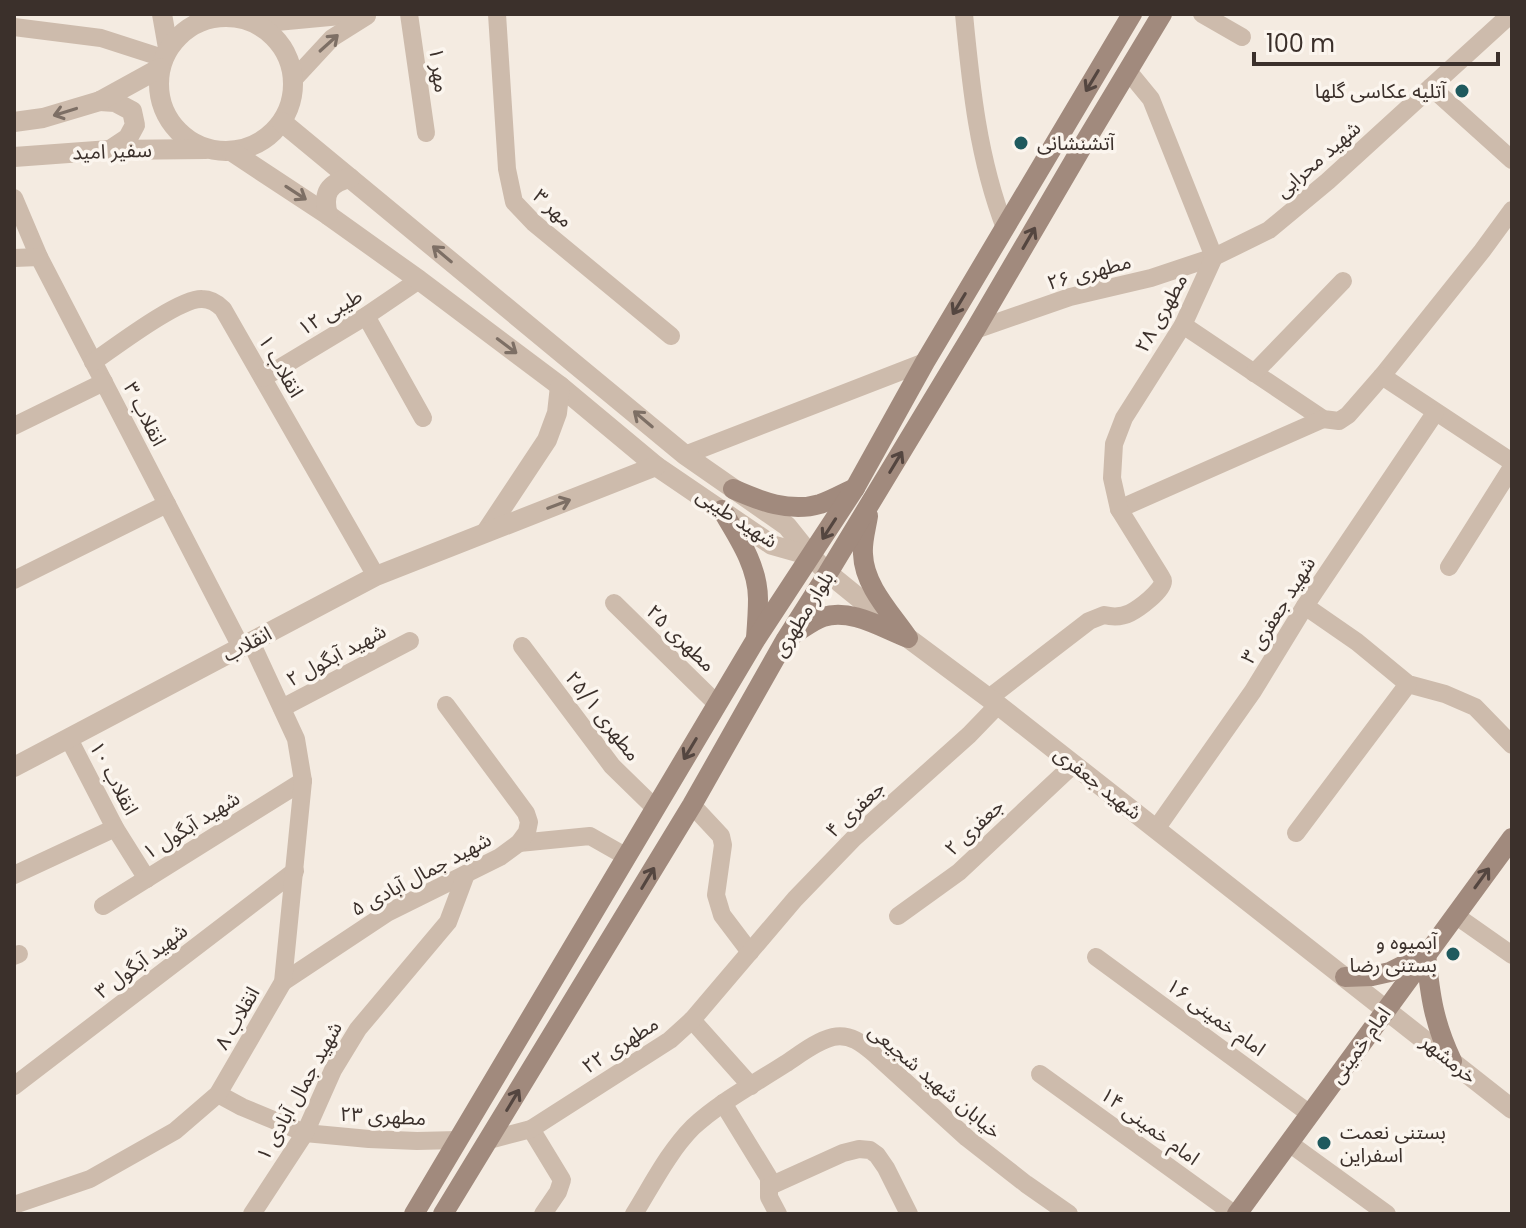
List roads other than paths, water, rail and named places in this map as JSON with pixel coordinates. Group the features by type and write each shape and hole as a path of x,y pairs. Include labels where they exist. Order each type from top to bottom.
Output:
{"main road":[{"name":"بلوار مطهری","path":"414,1214 754,642 855,488 925,362 1132,14"},
{"name":"بلوار مطهری","path":"443,1214 692,805 786,639 975,330 1162,14"},
{"path":"1063,129 1085,142"},
{"path":"733,489 767,504 793,507 818,505 855,488"},
{"path":"871,502 863,539 866,570 870,583 908,638"},
{"path":"722,510 754,572 758,597 754,642 775,658"},
{"path":"786,639 822,618 839,615 852,616 908,638"},
{"name":"امام خمینی","path":"1236,1214 1512,838"},
{"path":"1345,977 1390,972 1426,954 1433,1013 1452,1061"}],"street":[{"path":"162,14 164,58 158,89 163,109 174,127 190,141 210,149 231,151 251,147 282,122 292,101 294,79 289,58 278,40 262,26 242,18"},
{"path":"164,58 182,32 200,21 220,15 266,23 362,14"},
{"path":"294,79 332,38 370,14"},
{"name":"مهر ۱","path":"409,14 426,133"},
{"name":"مهر ۳","path":"497,14 507,169 514,202 534,223 671,336"},
{"path":"964,14 973,103 992,194 1005,228"},
{"path":"1202,14 1242,37"},
{"name":"شهید محرابی","path":"1214,257 1269,230 1328,181 1511,14"},
{"path":"14,27 101,38 164,58"},
{"name":"سفیر امید","path":"14,122 43,118 100,101 164,58"},
{"path":"1128,71 1151,99 1214,257"},
{"path":"1431,87 1512,160"},
{"path":"100,101 115,102 132,111 135,125 128,138 110,150"},
{"name":"شهید طیبی","path":"282,122 685,455 787,526 811,556"},
{"name":"سفیر امید","path":"14,157 110,150 210,149"},
{"name":"شهید طیبی","path":"231,151 419,280 560,386 656,466 772,545 811,556"},
{"path":"328,215 325,202 328,190 338,181 350,178"},
{"name":"انقلاب ۳","path":"14,198 39,257 93,362 167,504 246,645"},
{"path":"1183,325 1323,419 1339,421 1382,376 1512,210"},
{"path":"14,258 39,257"},
{"name":"مطهری ۲۸","path":"1160,575 1119,509 1112,478 1114,444 1124,418 1183,325 1214,257"},
{"name":"مطهری ۲۶","path":"975,330 1070,297 1151,278 1214,257"},
{"name":"طیبی ۱۲","path":"263,378 419,280"},
{"path":"1254,373 1343,281"},
{"name":"انقلاب ۱","path":"93,362 176,307 191,300 204,298 214,301 223,309 376,576"},
{"path":"366,316 423,418"},
{"path":"685,455 925,362"},
{"path":"1382,376 1512,465 1449,567"},
{"path":"14,426 104,382"},
{"path":"486,532 547,440 557,413 560,386"},
{"name":"شهید جعفری ۳","path":"1156,829 1253,691 1305,606 1435,413"},
{"path":"1119,509 1323,419"},
{"name":"انقلاب","path":"14,767 376,576 656,466"},
{"path":"14,580 167,504"},
{"name":"شهید جعفری","path":"811,556 908,638 1386,1009"},
{"name":"جعفری ۴","path":"750,952 795,899 854,838 969,735 994,702 1097,616 1130,613 1157,593 1163,581 1160,575"},
{"name":"مطهری ۲۵","path":"614,603 717,704"},
{"path":"1305,606 1357,642 1408,684 1445,694 1475,707 1512,745"},
{"name":"شهید آبگول ۲","path":"282,708 410,641"},
{"name":"انقلاب ۸","path":"14,1205 90,1179 175,1131 218,1094 283,982 303,781 296,739 246,645"},
{"name":"مطهری ۲۵/۱","path":"522,646 612,766 655,808"},
{"path":"1296,833 1408,684"},
{"name":"شهید جمال آبادی ۵","path":"283,982 387,913 500,857 519,843 527,832 529,822 526,813 446,705"},
{"name":"انقلاب ۱۰","path":"69,739 115,828 147,879"},
{"name":"جعفری ۲","path":"898,916 959,872 1074,764"},
{"name":"شهید آبگول ۱","path":"103,906 303,781"},
{"path":"692,805 721,836 723,845 716,895 722,915 750,952"},
{"path":"14,875 115,828"},
{"path":"519,843 590,836 627,857"},
{"name":"شهید آبگول ۳","path":"14,1086 295,871"},
{"name":"شهید جمال آبادی ۱","path":"252,1214 305,1133 333,1070 358,1029 448,922 466,874"},
{"path":"1455,915 1512,955"},
{"name":"مطهری ۲۲","path":"489,1140 531,1129 670,1040 692,1020 750,952"},
{"name":"امام خمینی ۱۶","path":"1096,957 1310,1114"},
{"name":"خرمشهر","path":"1386,1009 1512,1109"},
{"path":"692,1020 751,1086"},
{"name":"خیابان شهید شجیعی","path":"634,1214 672,1153 692,1128 723,1103 813,1046 833,1037 848,1037 863,1044 967,1138 1069,1214"},
{"name":"امام خمینی ۱۴","path":"1040,1074 1236,1214"},
{"name":"مطهری ۲۳","path":"218,1094 305,1133 401,1141 458,1140"},
{"path":"723,1103 769,1178 769,1197 778,1214"},
{"path":"531,1129 562,1180 543,1214"},
{"path":"1289,1143 1387,1214"},
{"path":"770,1186 843,1153 870,1150 886,1168 909,1214"},
{"path":"14,1205 21,1214"}],"place":[{"name":"آتلیه عکاسی گلها","path":"1462,91"},
{"name":"آتشنشانی","path":"1021,143"},
{"name":"آبمیوه و بستنی رضا","path":"1453,954"},
{"name":"بستنی نعمت اسفراین","path":"1324,1143"}]}
